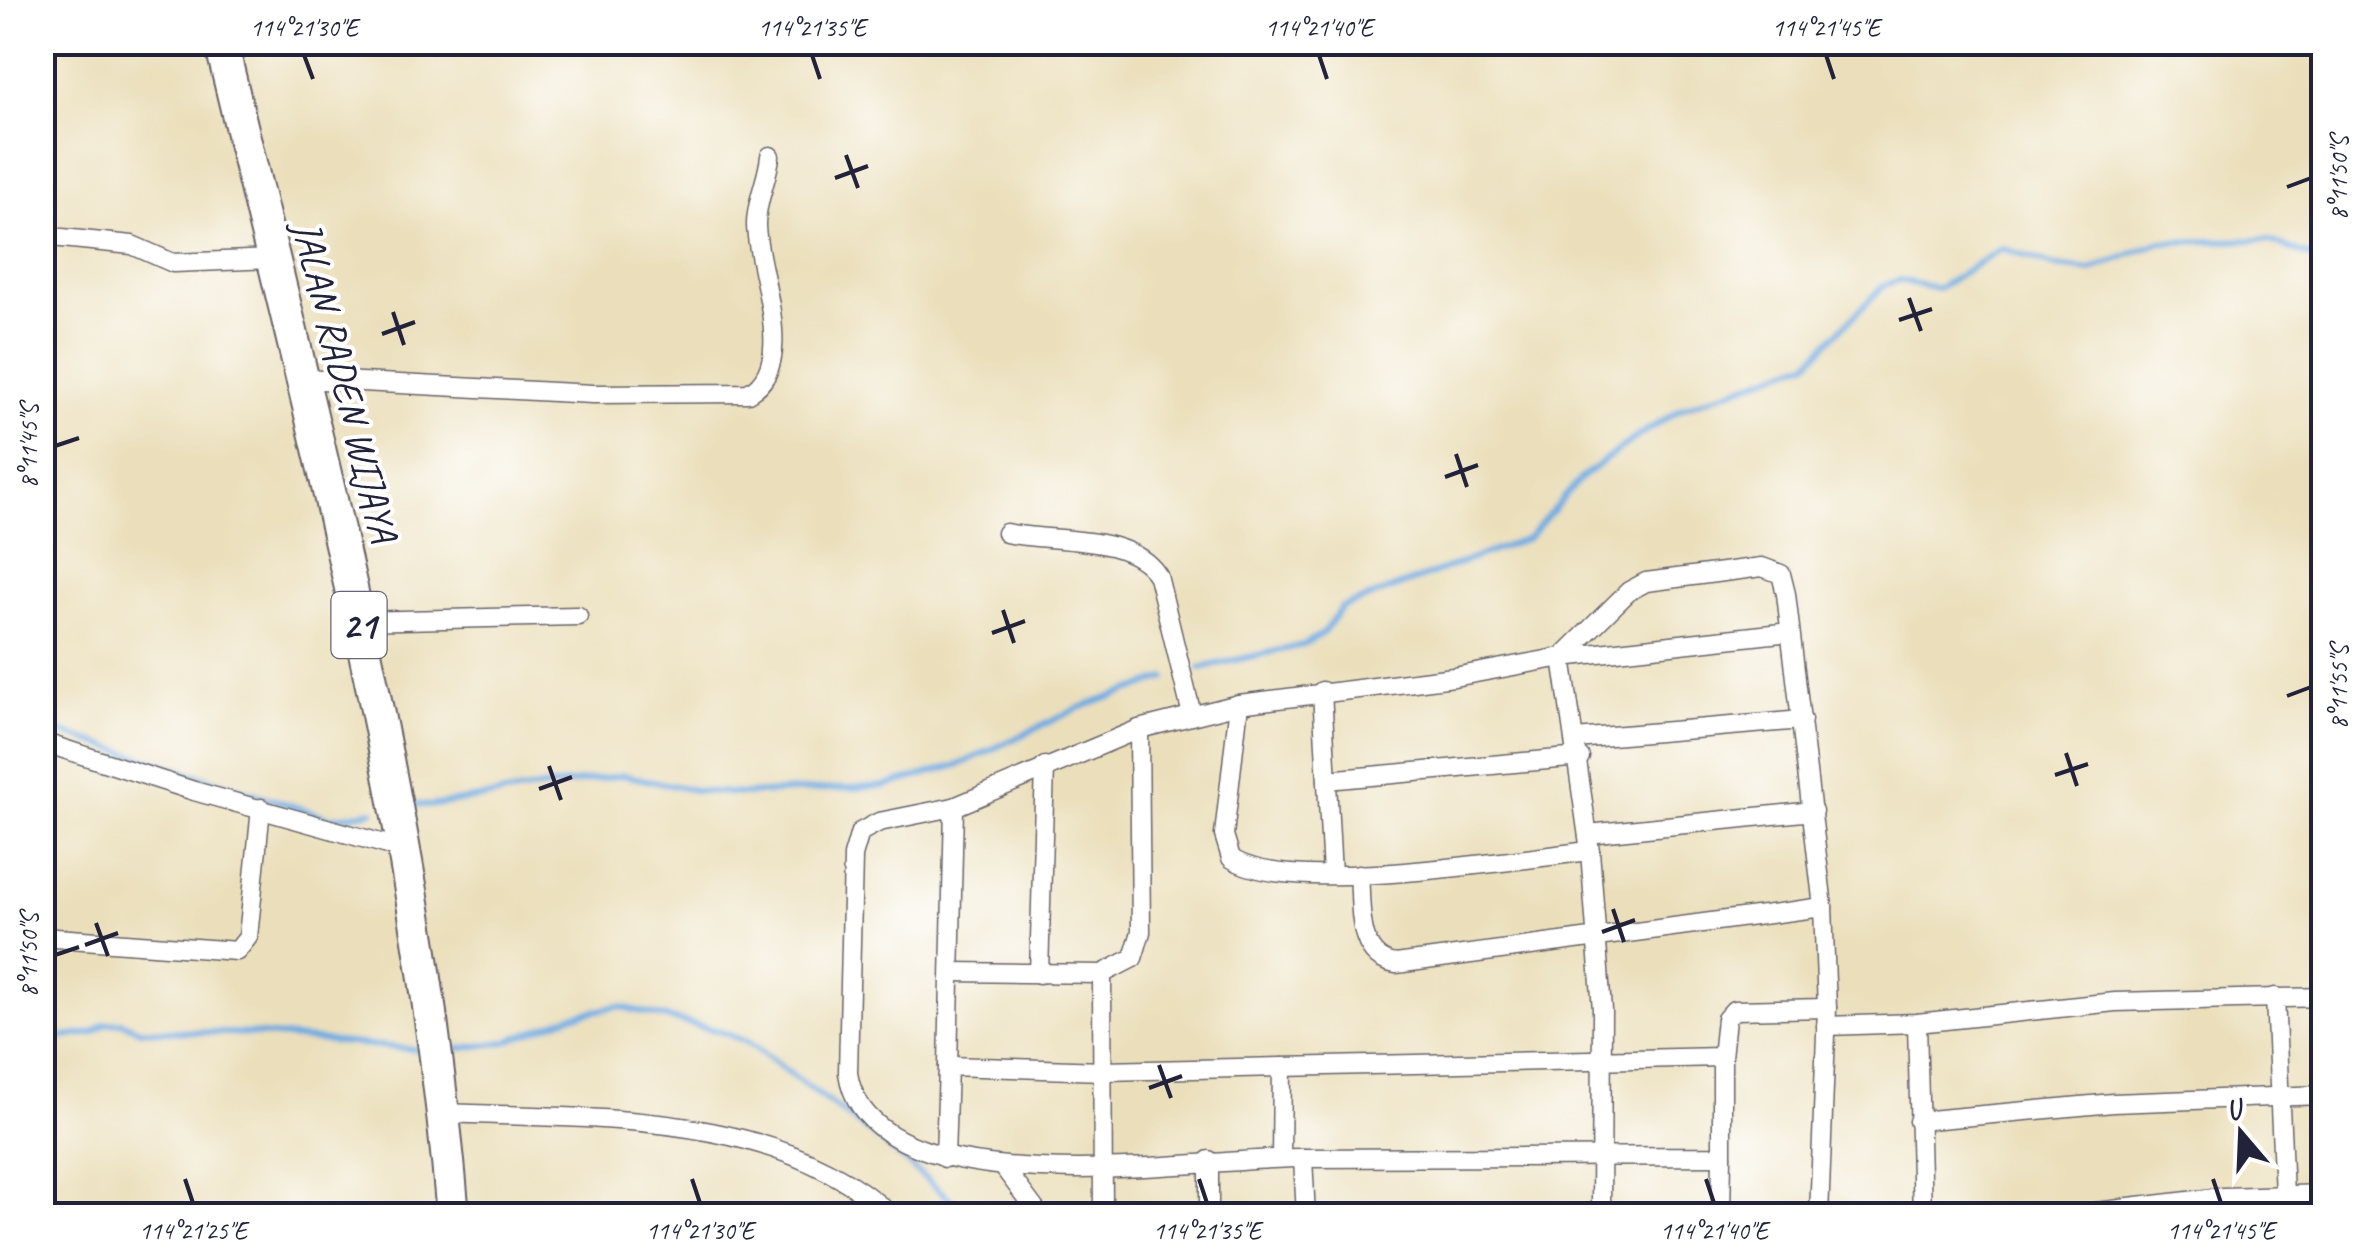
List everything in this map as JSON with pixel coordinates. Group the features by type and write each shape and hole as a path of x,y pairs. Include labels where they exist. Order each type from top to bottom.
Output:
{"highway":[{"name":"JALAN RADEN WIJAYA","path":"221,42 358,621 402,849 445,1114 453,1216"}],"street":[{"path":"303,379 593,394 748,393 766,377 774,342 756,244 756,217 770,156"},
{"path":"42,236 132,244 172,263 272,259"},
{"path":"1006,533 1128,550 1150,564 1158,576 1192,715"},
{"path":"1562,657 1629,591 1658,578 1762,567 1781,574 1823,907 1826,1017 1819,1216"},
{"path":"358,621 578,616"},
{"path":"1722,1156 1281,1158 1005,1169 945,1158 900,1138 866,1113 850,1088 846,1047 856,837 879,822 954,808 1139,729 1239,704 1454,677 1562,657 1790,632"},
{"path":"1562,657 1578,748 1599,934 1601,1216"},
{"path":"1322,691 1332,874"},
{"path":"1239,704 1224,836 1231,858 1255,870 1359,874 1813,811"},
{"path":"1327,780 1802,720"},
{"path":"953,972 1102,974 1126,964 1140,946 1139,729"},
{"path":"42,742 402,849"},
{"path":"1039,974 1045,766"},
{"path":"42,937 238,950 248,937 261,808"},
{"path":"945,1158 953,972 954,808"},
{"path":"1359,874 1364,934 1368,946 1384,962 1823,907"},
{"path":"1102,974 1103,1216"},
{"path":"2276,997 2284,1194"},
{"path":"1721,1216 1722,1056 1726,1019 1734,1010 1917,1023 2115,1002 2324,997"},
{"path":"1917,1023 1922,1216"},
{"path":"948,1066 1103,1072 1602,1056 1722,1056"},
{"path":"1281,1158 1282,1067"},
{"path":"1918,1121 2114,1103 2324,1095"},
{"path":"445,1114 682,1127 741,1138 826,1172 874,1199 892,1216"},
{"path":"1304,1158 1306,1216"},
{"path":"1208,1160 1209,1216"},
{"path":"1005,1169 1040,1216"},
{"path":"2062,1216 2284,1194 2324,1194"}],"waterway":[{"path":"1200,668 1303,645 1323,633 1341,608 1528,538 1583,476 1641,434 1683,408 1810,361 1884,285 1900,280 1937,289 2002,248 2055,266 2091,270 2161,242 2268,240 2324,262"},
{"path":"414,804 429,806 623,775 699,791 744,794 885,786 961,764 1079,708 1166,678"},
{"path":"42,726 331,818 373,811"},
{"path":"456,1049 505,1042 571,1016 618,1006 719,1031 747,1042 872,1134 970,1216"},
{"path":"42,1040 93,1033 105,1024 121,1022 140,1030 254,1034 421,1050"}]}
